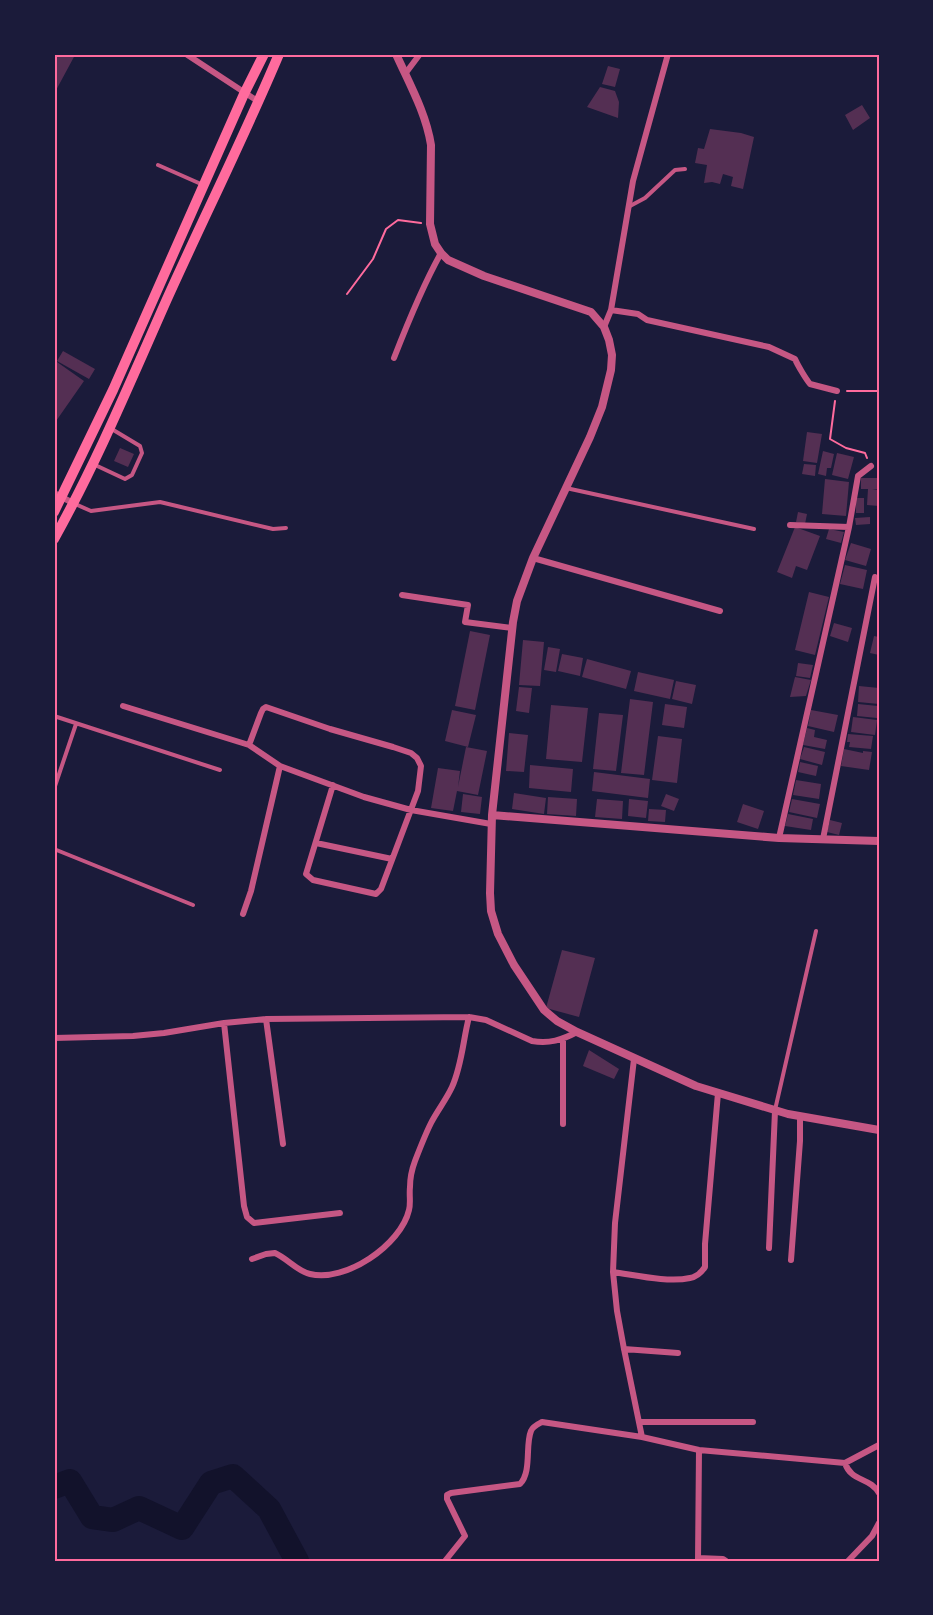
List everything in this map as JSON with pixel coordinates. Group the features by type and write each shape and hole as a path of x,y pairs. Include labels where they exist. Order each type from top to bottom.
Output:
{"main road":[{"path":"54,512 58,495 113,390 244,93 264,54"},
{"path":"54,539 93,464 279,54"}],"street":[{"path":"186,54 259,102"},
{"path":"396,54 426,121 429,133 431,145 430,224 435,244 441,253 448,260 484,276 591,312 604,327 612,355 609,384 590,436 533,558 517,601 512,628 492,819 490,893 491,911 498,934 514,965 544,1010 556,1021 577,1032 676,1078 718,1093 800,1117 879,1130"},
{"path":"405,74 420,54"},
{"path":"604,327 611,310 633,181 668,54"},
{"path":"394,358 409,317 441,253"},
{"path":"611,310 638,314 647,320 769,347 795,359 810,384 837,391"},
{"path":"779,838 849,528 858,476 871,466"},
{"path":"58,495 73,503"},
{"path":"790,525 849,528"},
{"path":"533,558 720,611"},
{"path":"823,840 875,577"},
{"path":"402,595 468,605 465,622 512,628"},
{"path":"123,706 249,745 280,766 364,797 411,810 492,819 779,838 879,841"},
{"path":"249,745 261,713 266,707 411,753 417,758 421,766 418,791 381,889 376,894 313,880 306,874 333,785"},
{"path":"243,914 251,891 280,766"},
{"path":"316,843 392,859"},
{"path":"54,1039 133,1036 266,1019 469,1017 486,1020 532,1041 549,1042 577,1032"},
{"path":"252,1259 275,1253 309,1274 322,1276 336,1274 364,1261 388,1244 400,1231 410,1208 410,1186 414,1163 432,1122 452,1087 469,1017"},
{"path":"266,1019 283,1144"},
{"path":"224,1023 247,1217 254,1223 340,1213"},
{"path":"562,1039 563,1124"},
{"path":"634,1059 615,1223 613,1272 617,1311 642,1437"},
{"path":"613,1272 676,1280 696,1276 705,1267 718,1093"},
{"path":"769,1248 775,1111"},
{"path":"791,1260 800,1117"},
{"path":"624,1348 678,1353"},
{"path":"445,1561 465,1536 447,1495 520,1484 525,1478 531,1431 542,1422 642,1437 699,1450 845,1463 879,1445"},
{"path":"639,1422 753,1422"},
{"path":"699,1450 698,1559 726,1561"},
{"path":"845,1463 850,1473 876,1488 879,1493"},
{"path":"848,1561 872,1536 879,1523"}],"lane":[{"path":"158,165 204,186"},
{"path":"630,206 645,198 675,170 685,169"},
{"path":"93,464 125,479 132,475 142,453 140,446 109,428"},
{"path":"566,488 754,529"},
{"path":"73,503 91,511 160,502 273,529 286,528"},
{"path":"54,717 220,770"},
{"path":"54,789 76,724"},
{"path":"54,849 193,905"},
{"path":"775,1111 816,931"}],"path":[{"path":"347,294 373,259 386,229 398,220 430,224"},
{"path":"871,466 865,453 846,448 830,439 837,391 879,391"}],"building":[{"path":"54,54 75,55 54,94"},
{"path":"608,66 620,69 615,87 602,84"},
{"path":"600,87 615,91 619,102 618,118 587,107"},
{"path":"862,105 870,118 853,130 845,115"},
{"path":"710,129 754,137 743,189 731,186 733,177 723,174 720,184 704,183 707,165 695,163 698,148 704,149"},
{"path":"63,351 95,369 89,379 57,361"},
{"path":"57,362 84,381 54,424 54,366"},
{"path":"807,432 822,434 817,463 803,461"},
{"path":"120,448 134,454 128,467 114,461"},
{"path":"823,451 834,454 831,468 827,468 826,476 818,474"},
{"path":"837,453 854,457 848,479 832,475"},
{"path":"804,464 816,465 815,476 802,474"},
{"path":"861,478 879,478 879,489 872,490 879,490 879,506 867,505 868,489 861,489"},
{"path":"825,479 849,482 846,516 822,514"},
{"path":"856,498 864,498 864,513 856,513"},
{"path":"798,512 807,514 805,524 796,522"},
{"path":"870,517 870,524 856,525 855,518"},
{"path":"795,527 820,536 807,570 796,566 792,578 777,572"},
{"path":"829,529 844,532 841,543 826,539"},
{"path":"851,543 871,549 866,566 845,560"},
{"path":"845,565 867,570 863,589 840,584"},
{"path":"809,592 829,597 815,655 795,650"},
{"path":"834,623 852,628 848,642 830,636"},
{"path":"470,631 490,635 475,710 455,706"},
{"path":"874,636 879,637 879,655 870,653"},
{"path":"523,640 544,642 540,686 519,685"},
{"path":"548,647 560,649 556,672 544,670"},
{"path":"562,654 583,658 580,676 558,671"},
{"path":"587,659 631,671 626,689 582,677"},
{"path":"798,663 813,665 810,678 796,676"},
{"path":"638,672 674,680 670,699 634,691"},
{"path":"795,677 811,680 806,696 790,697"},
{"path":"676,681 696,685 692,704 672,699"},
{"path":"859,686 879,688 879,704 858,702"},
{"path":"519,687 532,688 529,713 516,711"},
{"path":"630,699 653,702 644,775 621,773"},
{"path":"665,704 687,707 684,728 662,725"},
{"path":"858,704 878,706 877,718 857,716"},
{"path":"551,705 588,708 582,762 546,759"},
{"path":"452,710 476,715 468,747 445,741"},
{"path":"811,710 838,715 834,732 808,726"},
{"path":"599,713 623,715 616,771 593,769"},
{"path":"853,717 877,720 875,735 851,732"},
{"path":"807,728 815,730 814,737 827,740 825,749 803,745"},
{"path":"509,733 528,735 524,772 506,771"},
{"path":"848,734 873,736 871,749 849,747"},
{"path":"658,736 682,739 677,783 652,780"},
{"path":"466,747 487,751 478,795 457,791 453,811 431,808 438,768 460,771 458,787"},
{"path":"804,747 825,752 822,765 800,759"},
{"path":"844,749 863,753 863,751 872,752 869,770 841,766"},
{"path":"800,762 818,766 816,776 798,772"},
{"path":"530,765 573,769 571,792 529,788"},
{"path":"594,772 650,779 648,798 592,791"},
{"path":"796,780 821,784 819,799 793,795"},
{"path":"514,793 546,798 544,814 512,809"},
{"path":"463,794 482,797 480,814 461,812"},
{"path":"666,794 679,799 674,811 661,806"},
{"path":"548,797 577,799 576,816 547,814"},
{"path":"597,799 623,801 622,819 595,817"},
{"path":"629,799 648,801 646,818 628,816"},
{"path":"792,799 820,804 817,818 789,812"},
{"path":"743,804 764,811 758,829 737,822"},
{"path":"649,809 666,810 665,822 648,821"},
{"path":"788,814 813,819 811,830 785,826"},
{"path":"830,820 842,823 839,835 827,832"},
{"path":"562,950 595,958 579,1017 546,1008"},
{"path":"589,1050 619,1069 614,1079 583,1066"}],"waterway":[{"path":"54,1487 70,1481 92,1517 113,1520 139,1508 182,1528 211,1483 233,1476 269,1509 297,1561"}]}
